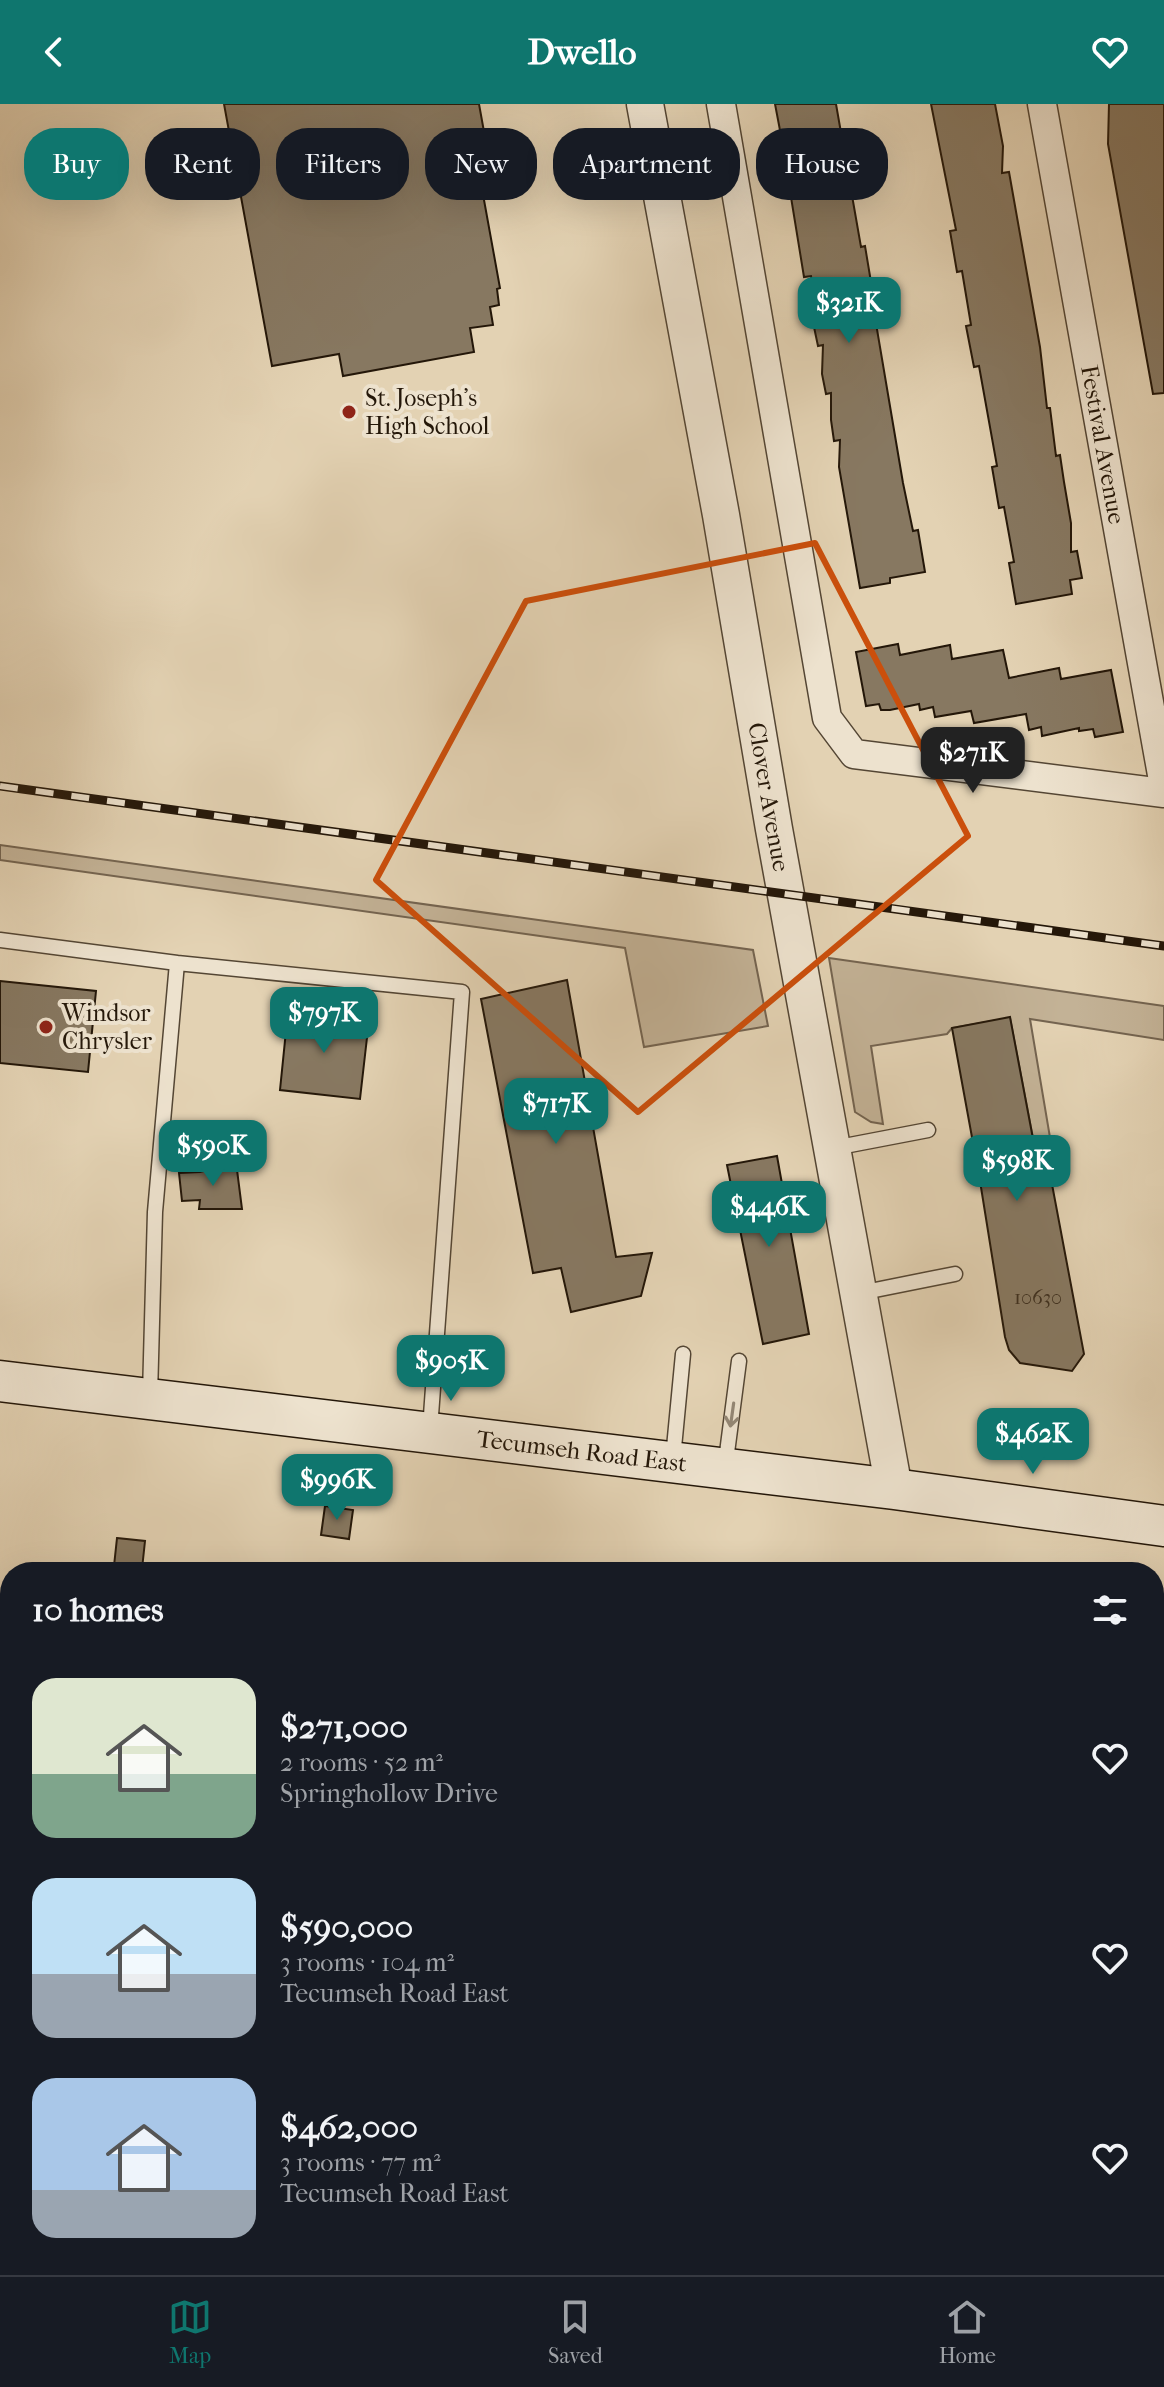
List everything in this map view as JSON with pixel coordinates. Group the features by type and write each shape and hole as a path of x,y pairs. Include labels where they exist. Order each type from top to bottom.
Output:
{"main road":[{"name":"Tecumseh Road East","path":"0,1381 894,1489 1164,1526"}],"street":[{"name":"Clover Avenue","path":"645,104 894,1489"},
{"path":"721,104 827,718 854,754 1164,793"},
{"name":"Festival Avenue","path":"1042,104 1164,786"}],"lane":[{"path":"0,940 177,963 462,992 430,1433"},
{"path":"150,1399 155,1212 177,963"},
{"path":"834,1148 928,1130"},
{"path":"860,1293 955,1274"},
{"path":"672,1462 683,1354"},
{"path":"725,1469 739,1361"}],"highlighted area":[{"path":"815,543 968,836 638,1112 376,880 526,601"}],"shaded area":[{"path":"0,845 753,950 768,1026 644,1047 625,948 0,860"},
{"path":"829,958 1164,1006 1164,1040 1030,1019 1057,1179 982,1192 1036,1154 1010,1018 952,1028 947,1034 871,1046 883,1124 871,1122 855,1112"}],"building":[{"path":"224,104 479,104 483,128 425,128 425,200 484,200 500,288 497,289 499,305 490,307 493,325 470,328 474,352 343,376 339,354 272,366 242,200 260,200 260,128 228,128"},
{"path":"775,104 836,104 840,128 780,128"},
{"path":"931,104 995,104 1003,146 1002,173 1009,172 1040,347 1047,408 1050,408 1056,456 1060,455 1071,523 1071,552 1077,551 1082,578 1070,580 1072,594 1016,604 1009,563 1014,562 1004,507 999,508 992,467 997,466 979,366 974,367 966,326 971,325 962,271 957,272 950,231 956,230"},
{"path":"1109,104 1164,104 1164,393 1153,394 1108,144"},
{"path":"791,200 853,200 861,247 865,246 903,483 913,531 918,530 925,572 890,578 890,583 860,588 839,467 840,440 834,441 831,393 826,394 822,374 823,345 818,346 814,327 817,327 815,317 819,317 811,276 804,277"},
{"path":"898,644 900,655 950,645 952,659 1003,650 1009,678 1059,668 1061,679 1111,670 1123,732 1095,737 1093,729 1079,731 1079,728 1042,736 1041,727 1029,730 1026,714 974,723 971,711 935,717 933,707 920,710 919,704 890,710 881,710 879,704 866,706 856,652"},
{"path":"567,980 616,1257 652,1253 641,1296 571,1312 561,1268 533,1273 481,999"},
{"name":"Windsor Chrysler","path":"0,981 96,991 88,1072 0,1063"},
{"path":"288,1011 369,1020 360,1099 280,1090"},
{"path":"1010,1017 1041,1181 1051,1179 1084,1354 1072,1371 1020,1363 1009,1350 1005,1337 952,1028"},
{"path":"777,1156 809,1334 763,1344 727,1165"},
{"path":"236,1162 242,1209 199,1209 200,1200 182,1201 179,1173 200,1172"},
{"path":"325,1506 353,1510 349,1539 321,1535"},
{"path":"117,1538 145,1541 143,1562 114,1562"}],"railway":[{"path":"0,786 1164,946"}],"place":[{"name":"St. Joseph's High School","path":"349,412"},
{"name":"Windsor Chrysler","path":"46,1027"}]}
